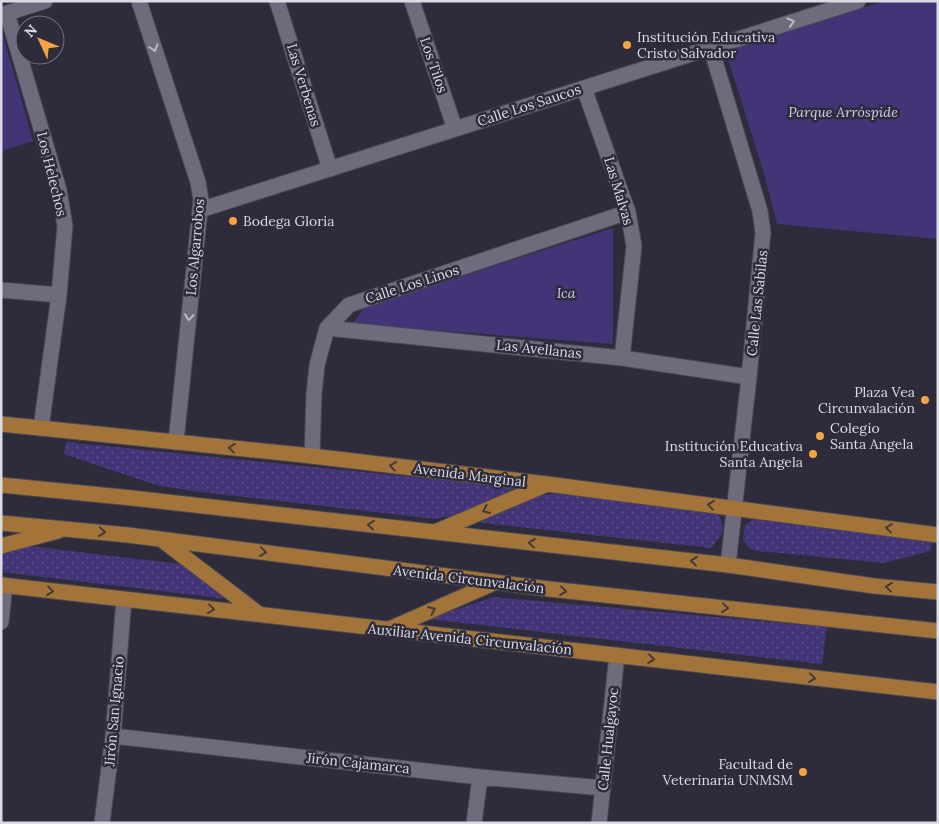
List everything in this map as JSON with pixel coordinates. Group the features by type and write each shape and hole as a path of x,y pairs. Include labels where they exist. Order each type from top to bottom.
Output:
{"main road":[{"name":"Avenida Marginal","path":"1,424 312,456 938,534"},
{"path":"435,532 547,484"},
{"path":"1,485 728,564 874,586 938,592"},
{"name":"Avenida Circunvalación","path":"1,523 161,539 495,582 938,631"},
{"path":"1,546 68,529"},
{"path":"161,539 260,615"},
{"path":"388,629 495,582"},
{"name":"Auxiliar Avenida Circunvalación","path":"3,585 938,692"}],"street":[{"path":"4,14 45,1"},
{"name":"Los Algarrobos","path":"139,1 198,182 200,200 176,442"},
{"name":"Las Verbenas","path":"277,1 330,169"},
{"name":"Los Tilos","path":"412,1 455,129"},
{"name":"Calle Los Saucos","path":"200,210 858,1"},
{"name":"Los Helechos","path":"4,14 59,190 65,226 60,295 41,428"},
{"name":"Calle Las Sabilas","path":"711,48 760,211 763,232 728,564"},
{"name":"Las Malvas","path":"584,88 628,212 634,246 622,358"},
{"name":"Calle Los Linos","path":"312,456 317,365 327,328 349,305 628,212"},
{"path":"1,290 60,295"},
{"name":"Las Avellanas","path":"327,328 622,358 749,377"},
{"path":"1,622 3,585"},
{"name":"Jirón San Ignacio","path":"102,823 113,736 124,599"},
{"name":"Calle Hualgayoc","path":"600,823 617,655"},
{"name":"Jirón Cajamarca","path":"113,736 480,777 603,788"},
{"path":"474,823 480,777"}],"green space":[{"name":"Parque Arróspide","path":"886,1 938,1 938,239 777,224 765,177 725,49"},
{"path":"1,28 33,141 1,151"},
{"name":"Ica","path":"613,228 613,344 352,324 365,307"},
{"path":"66,442 512,487 512,493 451,516 435,519 156,485 64,454"},
{"path":"563,492 714,510 721,520 723,529 711,548 477,522 529,497"},
{"path":"755,518 933,538 930,551 884,563 759,551 750,549 743,540 745,525"},
{"path":"12,544 180,564 237,600 1,572 1,547"},
{"path":"493,597 827,627 822,664 428,619"}],"place":[{"name":"Institución Educativa Cristo Salvador","path":"627,45"},
{"name":"Bodega Gloria","path":"233,221"},
{"name":"Plaza Vea Circunvalación","path":"925,400"},
{"name":"Colegio Santa Angela","path":"820,436"},
{"name":"Institución Educativa Santa Angela","path":"813,454"},
{"name":"Facultad de Veterinaria UNMSM","path":"803,772"}]}
